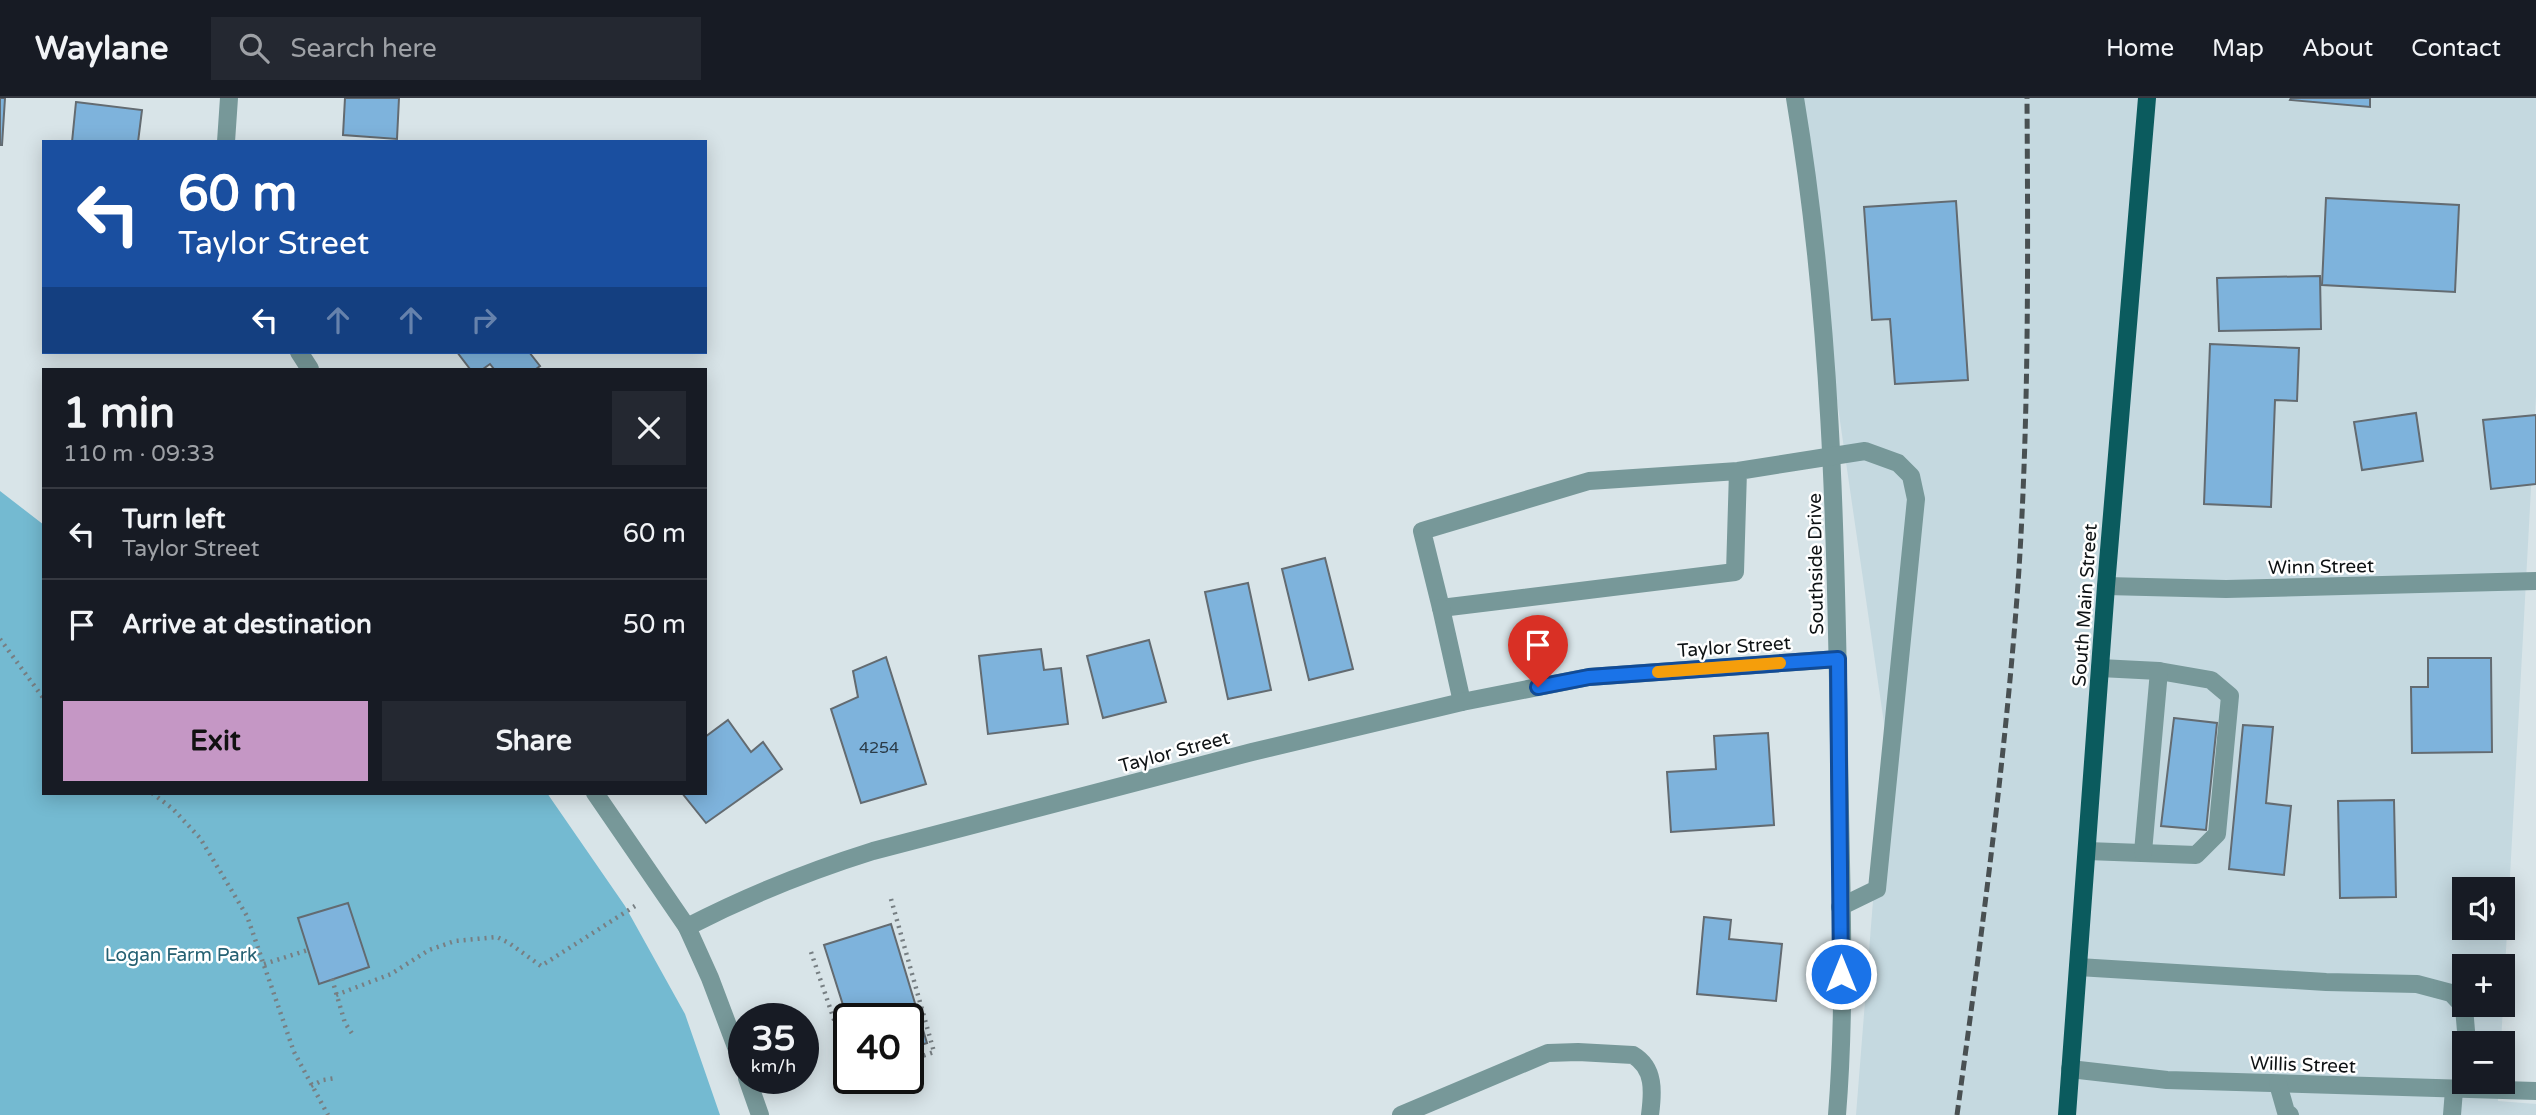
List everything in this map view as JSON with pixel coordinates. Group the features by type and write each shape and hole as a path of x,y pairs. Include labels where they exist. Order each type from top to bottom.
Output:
{"main road":[{"name":"South Main Street","path":"2067,1115 2106,586 2147,98"}],"street":[{"path":"226,140 229,98"},
{"name":"Southside Drive","path":"1795,98 1817,246 1832,455 1838,659 1840,907 1837,1115"},
{"path":"1462,702 1422,531 1589,481 1738,471 1865,451 1898,463 1910,476 1916,499 1877,890 1840,907"},
{"path":"1441,608 1735,572 1738,471"},
{"name":"Winn Street","path":"2106,586 2226,589 2536,581"},
{"name":"Taylor Street","path":"687,927 744,898 873,851 1265,749 1462,702 1589,677 1838,659"},
{"path":"2087,851 2196,855 2217,834 2230,696 2211,680 2159,671 2100,668"},
{"path":"2143,852 2159,671"},
{"path":"596,795 687,927 728,1026"},
{"path":"2078,967 2326,982 2417,984 2451,993 2464,1007 2466,1031"},
{"path":"1401,1115 1548,1053 1560,1051 1633,1055 1643,1060 1653,1091 1650,1115"},
{"name":"Willis Street","path":"2070,1069 2168,1080 2452,1090"},
{"path":"2278,1084 2286,1112 2290,1115"},
{"name":"Willis Street","path":"2515,1089 2536,1091"},
{"path":"753,1094 760,1115"},
{"path":"2452,1115 2454,1094"}],"path":[{"path":"0,639 42,696"},
{"path":"155,795 173,809 200,838 247,916 294,1052 328,1115"},
{"path":"891,899 920,1003"},
{"path":"336,995 391,974 429,950 455,941 497,937 541,966 635,906"},
{"path":"264,964 308,950"},
{"path":"811,952 833,1017"},
{"path":"332,979 345,1023 353,1035"},
{"path":"924,1016 934,1052 924,1055"},
{"path":"311,1086 336,1078"}],"shaded area":[{"path":"1793,98 2536,98 2536,396 2510,877 2452,877 2452,940 2507,940 2506,954 2452,954 2452,1017 2502,1017 2502,1031 2452,1031 2452,1094 2498,1094 2498,1101 2536,1104 2536,1115 1856,1115 1886,737"}],"green space":[{"name":"Logan Farm Park","path":"0,491 42,523 42,795 548,795 625,906 685,1014 720,1115 0,1115"}],"building":[{"path":"0,98 5,98 2,145 0,145"},
{"path":"345,98 399,98 397,139 343,135"},
{"path":"2370,98 2370,107 2290,100"},
{"path":"76,102 142,110 138,140 72,140"},
{"path":"2326,198 2459,205 2455,292 2322,285"},
{"path":"1956,201 1968,380 1895,384 1890,319 1872,320 1864,207"},
{"path":"2320,276 2321,329 2219,331 2217,278"},
{"path":"2210,344 2299,348 2297,401 2275,400 2271,507 2204,504"},
{"path":"459,354 531,354 540,366 493,368 490,364 484,368 469,368"},
{"path":"2416,413 2423,461 2362,470 2354,422"},
{"path":"2536,415 2536,484 2491,489 2483,420"},
{"path":"1325,558 1353,669 1309,680 1282,569"},
{"path":"1248,583 1271,690 1228,699 1205,592"},
{"path":"1149,640 1166,702 1103,718 1087,656"},
{"path":"1041,649 1044,670 1061,668 1068,724 988,734 979,656"},
{"path":"886,657 926,784 861,803 831,709 858,697 853,671"},
{"path":"2428,658 2491,658 2492,752 2412,753 2411,687 2428,687"},
{"path":"2174,718 2217,723 2206,830 2161,826"},
{"path":"728,720 751,752 763,742 782,769 706,823 684,795 707,795 707,736"},
{"path":"2243,725 2273,727 2266,803 2291,806 2284,875 2229,869"},
{"path":"1768,733 1774,825 1671,832 1667,772 1716,769 1714,736"},
{"path":"2394,800 2396,897 2340,898 2338,801"},
{"path":"348,903 369,967 319,984 298,918"},
{"path":"1704,917 1731,920 1729,939 1782,944 1776,1001 1697,994"},
{"path":"891,924 915,1003 842,1003 824,945"}],"railway":[{"path":"1957,1115 1999,784 2018,584 2026,402 2027,98"}],"slow traffic":[{"path":"1658,672 1780,663"}],"route":[{"path":"1538,687 1589,677 1838,659 1841,974"}]}
